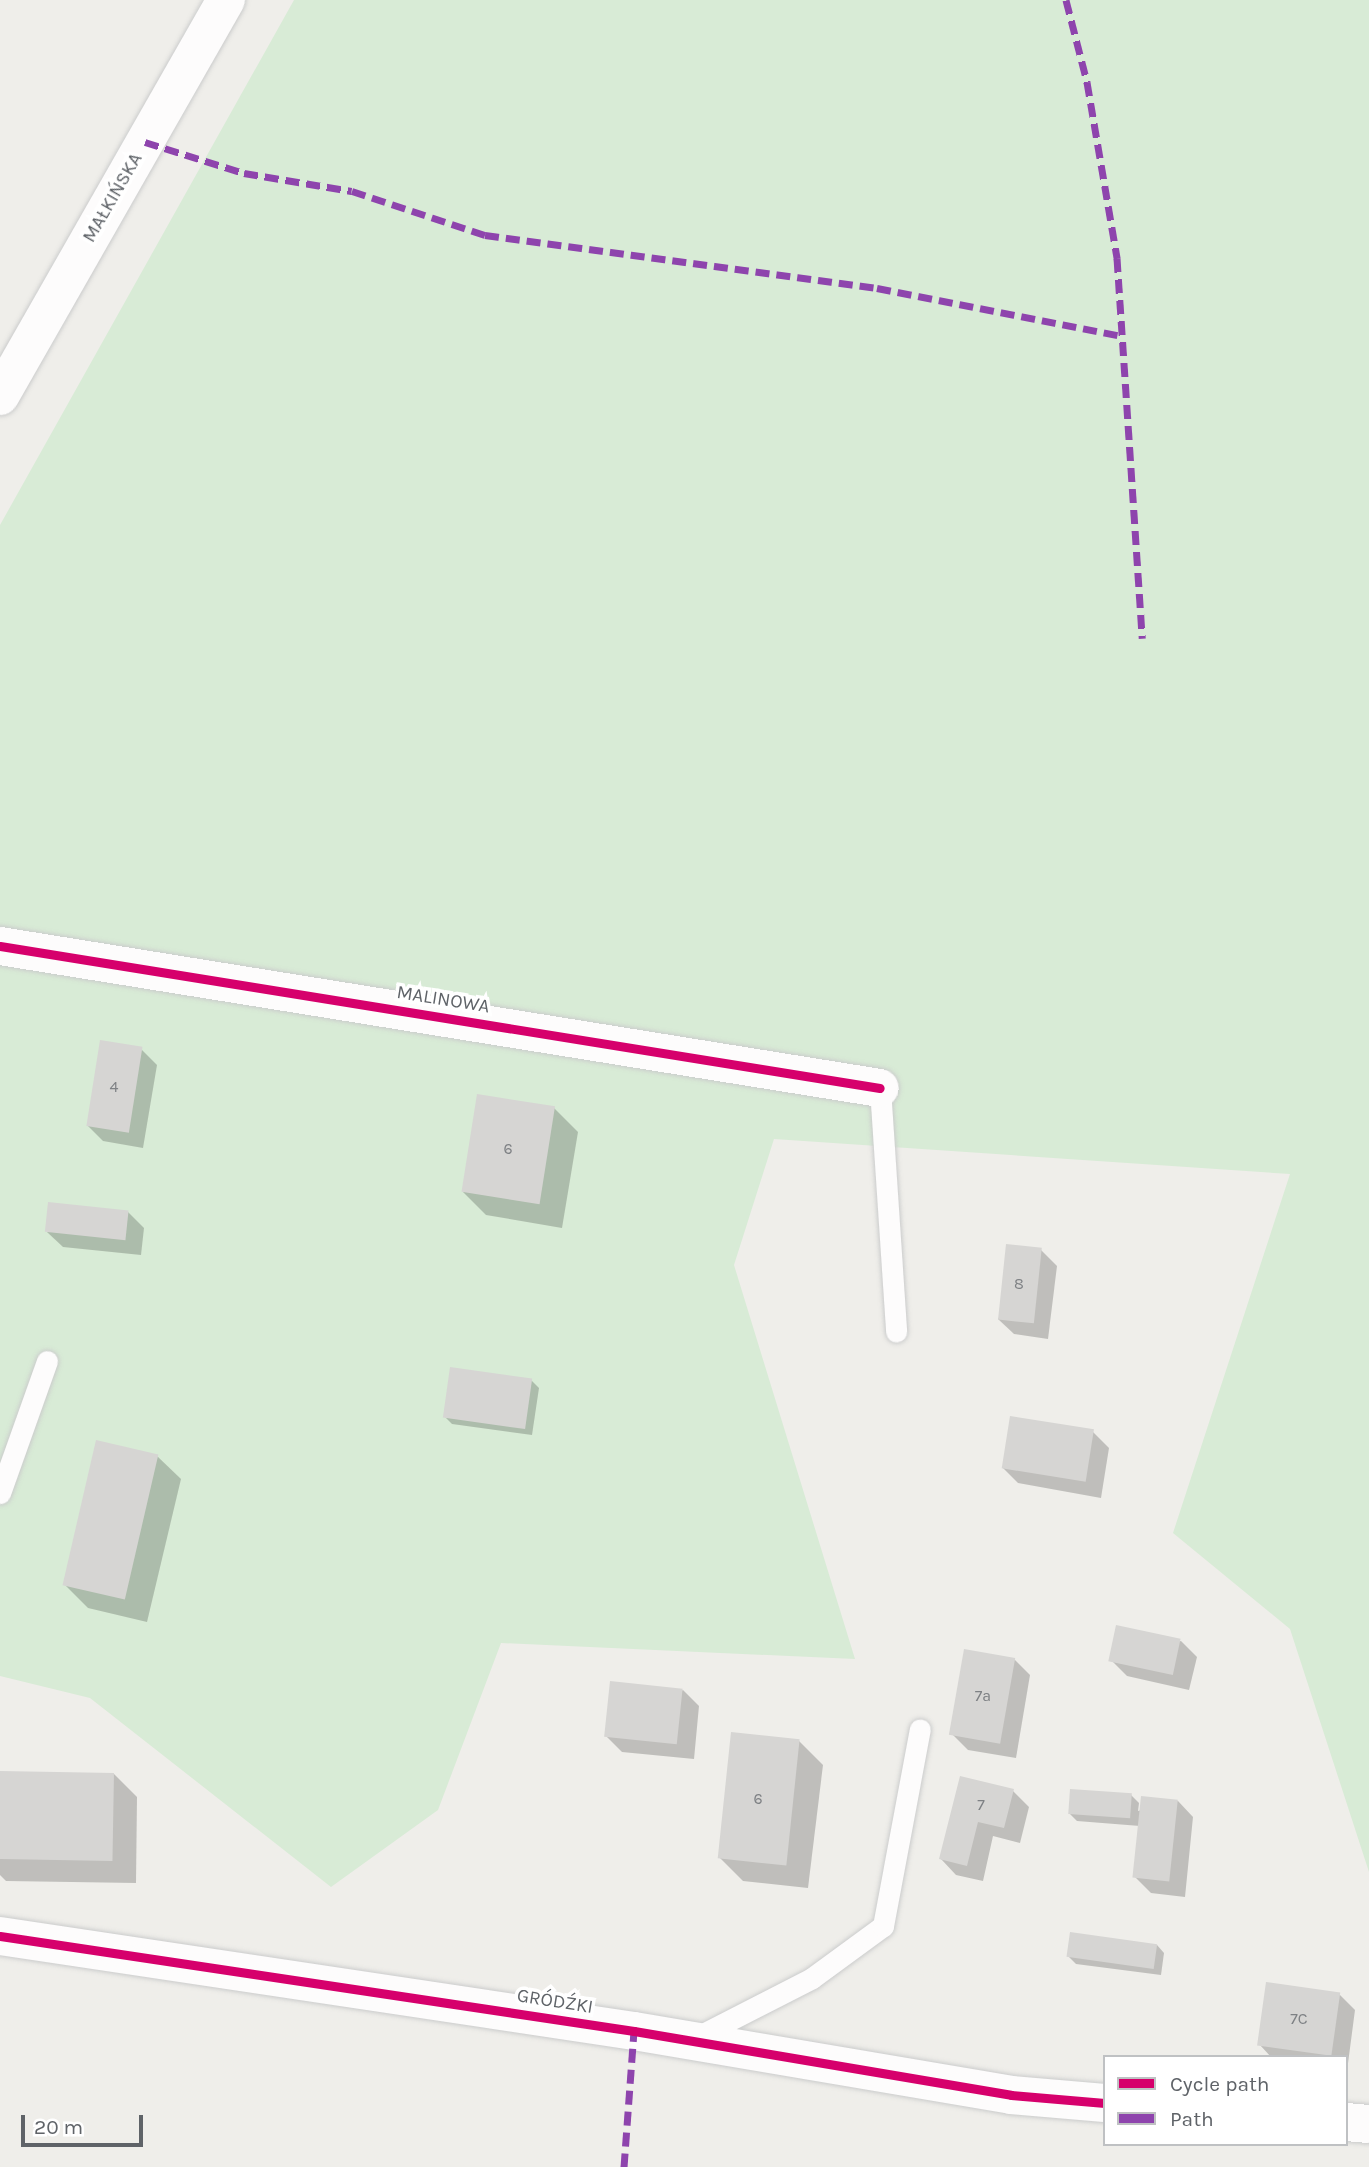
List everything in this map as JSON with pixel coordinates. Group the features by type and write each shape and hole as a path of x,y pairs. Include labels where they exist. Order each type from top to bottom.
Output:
{"street":[{"name":"MAŁKIŃSKA","path":"0,396 226,0"},
{"name":"MALINOWA","path":"0,946 880,1088"},
{"name":"GRÓDŹKI","path":"0,1936 690,2040 1011,2095 1103,2103"},
{"path":"1348,2122 1369,2124"}],"lane":[{"path":"880,1088 896,1331"},
{"path":"0,1493 47,1361"},
{"path":"690,2040 812,1978 883,1926 920,1729"}],"green space":[{"path":"294,0 1369,0 1369,1872 1290,1629 1173,1533 1290,1174 774,1139 734,1265 855,1659 501,1643 438,1810 331,1887 90,1698 0,1676 0,525"}],"building":[{"path":"100,1040 142,1047 129,1133 86,1126"},
{"path":"477,1094 555,1106 540,1204 462,1192"},
{"path":"48,1202 129,1210 125,1240 45,1232"},
{"path":"1006,1244 1042,1248 1034,1323 998,1320"},
{"path":"450,1367 532,1379 525,1429 443,1418"},
{"path":"1010,1416 1094,1429 1086,1482 1002,1468"},
{"path":"96,1440 158,1454 125,1600 62,1585"},
{"path":"1116,1625 1181,1639 1173,1675 1108,1661"},
{"path":"964,1649 1015,1658 1000,1744 949,1735"},
{"path":"610,1681 683,1689 677,1744 604,1737"},
{"path":"731,1732 800,1739 786,1866 718,1858"},
{"path":"0,1771 114,1773 112,1861 0,1859"},
{"path":"960,1776 1014,1789 1004,1828 978,1822 967,1866 939,1859"},
{"path":"1070,1789 1132,1793 1130,1818 1068,1814"},
{"path":"1141,1796 1178,1800 1169,1881 1132,1878"},
{"path":"1070,1932 1157,1944 1154,1969 1067,1957"},
{"path":"1266,1982 1340,1992 1331,2055 1257,2045"}],"marked path":[{"path":"1066,0 1087,82 1117,258 1142,638"},
{"path":"145,142 244,173 352,191 485,235 877,288 1121,336"},
{"path":"624,2167 634,2031"}],"cycle path":[{"path":"0,946 880,1088"},
{"path":"0,1936 634,2031 1011,2095 1103,2103"}]}
